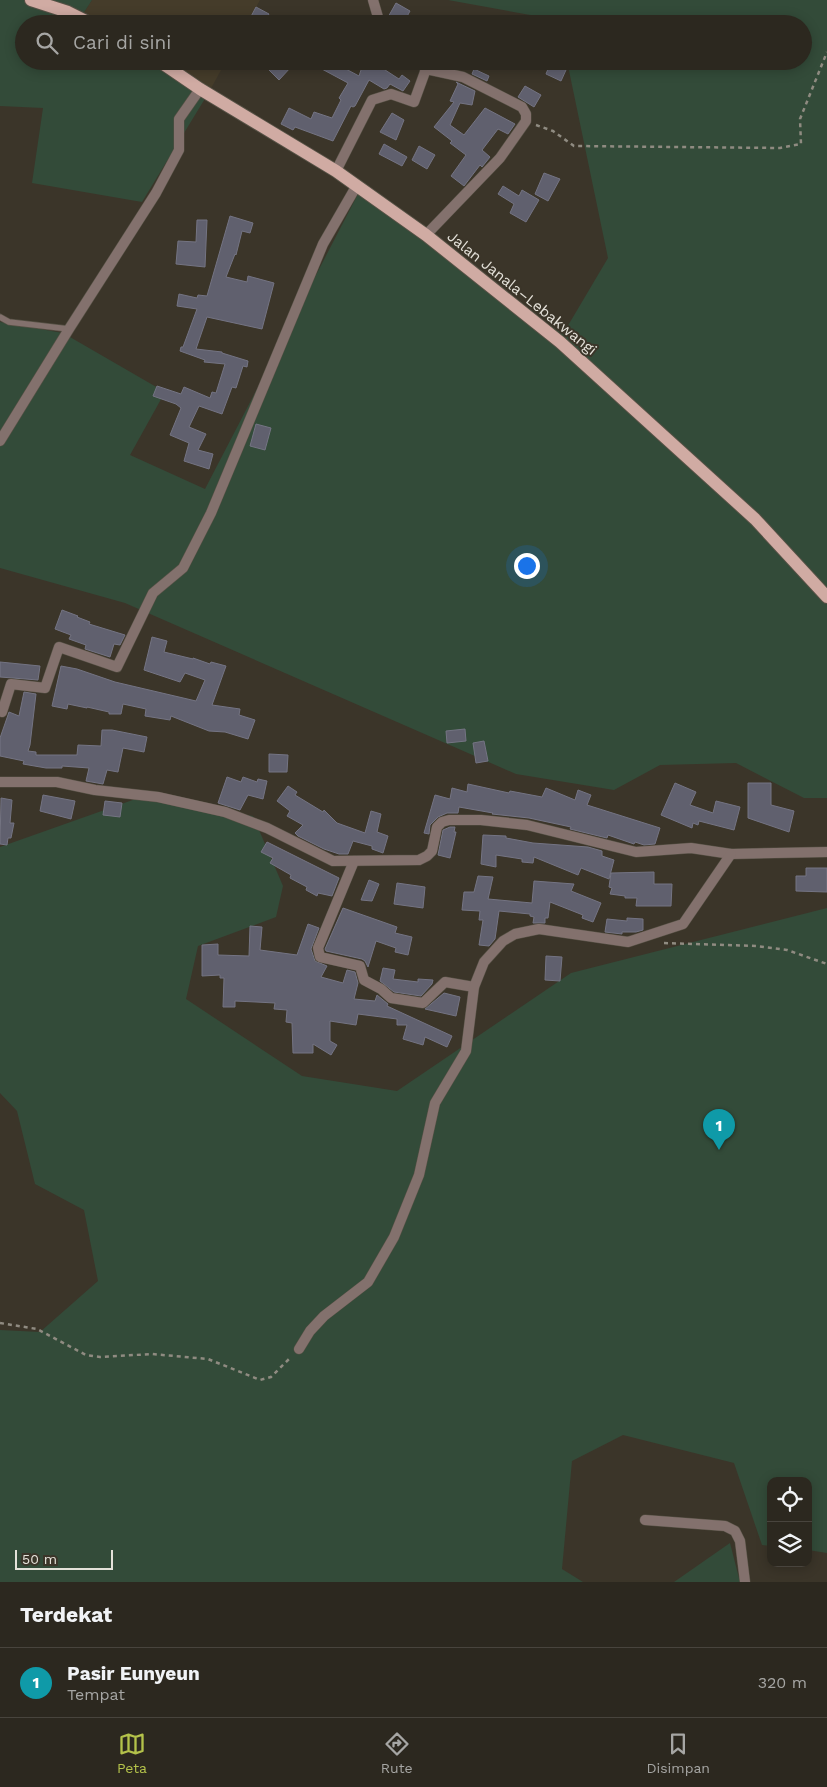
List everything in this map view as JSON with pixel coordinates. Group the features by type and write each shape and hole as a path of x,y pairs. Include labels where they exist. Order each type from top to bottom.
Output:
{"main road":[{"path":"31,0 74,15"},
{"name":"Jalan Janala–Lebakwangi","path":"172,70 336,171 426,234 560,342 755,519 827,597"}],"street":[{"path":"373,0 377,15"},
{"path":"336,171 372,100 390,94 414,102 426,70"},
{"path":"426,234 500,158 526,121 526,114 522,107 463,77 431,70"},
{"path":"0,441 156,193 179,150 179,120 200,89"},
{"path":"1,715 11,684 45,688 59,648 117,667 153,594 183,568 211,512 322,244 357,185"},
{"path":"0,782 57,782 95,790 158,798 225,812 267,828 333,861 419,860 432,851 436,827 442,822 449,820 481,820 527,825 636,852 691,848 731,854 827,852"},
{"path":"299,1349 310,1331 324,1316 368,1282 394,1237 420,1175 436,1103 466,1051 474,987 484,962 504,941 515,934 539,929 628,942 683,924 731,854"},
{"path":"354,860 318,948 320,957 360,966 364,980 382,988 390,998 423,1003 445,982 474,987"},
{"path":"645,1520 725,1526 735,1531 740,1540 744,1582"}],"lane":[{"path":"0,317 9,322 69,329"}],"path":[{"path":"526,121 553,131 574,146 780,148 802,144 800,119 827,52"},
{"path":"657,943 757,946 787,950 827,964"},
{"path":"0,1323 37,1329 86,1355 100,1357 152,1354 208,1359 260,1380 271,1377 299,1349"}],"shaded area":[{"path":"92,0 260,0 252,15 82,15"},
{"path":"172,70 221,70 209,92"}],"green space":[{"path":"0,0 92,0 82,15 15,15 15,70 172,70 209,92 142,202 32,183 43,108 0,106"},
{"path":"448,0 827,0 827,798 804,798 736,763 660,765 614,790 516,774 125,603 0,568 0,322 63,333 165,392 130,455 205,489 358,194 563,334 608,258 569,70 812,70 812,15 530,15"},
{"path":"144,796 253,816 283,886 276,917 198,946 186,999 302,1076 397,1091 571,973 827,908 827,1553 812,1551 812,1477 767,1477 767,1546 762,1545 734,1463 623,1435 572,1461 562,1569 583,1582 0,1582 0,1330 40,1332 98,1281 84,1210 35,1184 17,1111 0,1093 0,847"},
{"path":"730,1543 740,1582 674,1582"}],"building":[{"path":"396,3 410,11 408,15 389,15"},
{"path":"256,7 269,14 268,15 252,15"},
{"path":"269,70 288,70 279,80"},
{"path":"324,70 348,70 359,76 361,70 385,70 399,79 402,75 410,81 403,91 390,84 384,89 369,80 355,106 351,106 333,141 295,127 293,130 281,124 289,108 311,119 314,112 332,118 341,100 339,98 348,83"},
{"path":"474,70 476,70 489,76 487,81 472,74"},
{"path":"548,70 566,70 561,81 546,74"},
{"path":"456,82 475,91 472,105 460,103 450,125 464,135 485,108 515,124 508,134 498,129 482,150 490,157 482,167 480,165 464,186 451,176 466,155 450,143 452,141 434,127 454,102 450,101 458,84"},
{"path":"525,86 541,95 534,107 518,97"},
{"path":"392,113 404,120 396,140 380,132"},
{"path":"384,144 407,157 402,166 379,154"},
{"path":"419,146 435,155 427,169 412,160"},
{"path":"544,173 560,179 548,201 535,194"},
{"path":"503,186 519,196 522,190 539,200 526,222 510,213 514,204 498,194"},
{"path":"230,216 253,223 250,233 242,231 236,255 226,277 247,282 248,276 274,283 262,329 207,317 196,349 222,352 248,361 247,367 243,366 236,388 232,387 222,414 199,406 189,427 206,434 198,450 213,454 209,469 184,461 189,443 170,435 181,408 176,404 153,396 157,386 181,394 184,387 210,398 212,392 216,393 225,364 204,362 205,360 180,351 197,309 177,306 179,294 197,298 198,295 207,296"},
{"path":"197,220 207,220 205,267 176,264 178,241 196,242"},
{"path":"256,424 271,428 265,450 250,446"},
{"path":"62,610 90,622 89,624 125,635 120,645 114,644 110,657 85,649 86,645 69,639 71,635 55,629"},
{"path":"152,637 167,641 164,652 193,658 210,664 211,662 226,666 212,705 240,709 239,715 255,720 248,739 225,732 209,731 171,716 170,720 145,716 146,709 123,704 121,714 109,714 109,712 68,704 67,709 52,706 61,666 77,669 115,682 196,701 205,680 185,673 180,682 144,670"},
{"path":"0,662 40,666 38,680 0,677"},
{"path":"24,692 36,694 28,751 36,752 36,755 77,755 78,745 101,746 102,730 112,730 147,737 144,752 123,748 118,772 107,770 103,784 86,781 89,768 62,766 62,768 46,768 23,764 24,761 0,756 0,738 9,712 19,716"},
{"path":"465,729 466,741 447,743 446,731"},
{"path":"484,741 488,761 476,763 473,743"},
{"path":"269,754 288,755 287,772 269,772"},
{"path":"227,777 241,782 243,777 257,782 258,779 267,781 263,799 248,795 240,810 218,803"},
{"path":"675,783 696,792 690,805 713,813 716,801 740,807 734,830 699,821 698,825 693,823 692,828 661,815"},
{"path":"748,783 771,783 771,805 794,811 789,832 748,818"},
{"path":"468,784 509,793 510,791 542,797 546,788 575,800 578,790 591,795 587,805 660,828 655,844 644,845 635,842 634,844 608,835 607,838 570,829 571,827 529,818 492,814 459,807 458,813 447,813 438,817 430,825 429,834 424,833 435,795 450,799 452,788 467,792"},
{"path":"288,786 297,792 295,795 323,812 324,810 337,823 365,833 371,811 381,814 377,832 388,836 383,853 372,849 372,846 353,841 348,854 339,854 298,836 295,833 303,825 287,816 290,811 277,801"},
{"path":"43,795 75,801 71,819 40,811"},
{"path":"1,798 12,800 10,823 14,823 11,838 8,838 7,845 0,844"},
{"path":"105,801 122,803 120,817 103,815"},
{"path":"455,827 454,832 456,832 450,858 438,855 443,830"},
{"path":"483,835 506,836 506,838 533,843 588,847 602,851 602,856 614,860 609,879 581,868 578,875 534,857 533,863 522,862 522,859 496,855 496,867 481,864"},
{"path":"267,842 339,878 332,896 318,893 317,896 306,890 307,887 290,878 291,875 270,863 273,858 261,852"},
{"path":"806,868 827,868 827,892 796,891 796,876 806,876"},
{"path":"654,872 654,884 672,884 671,906 636,906 637,898 625,898 625,896 610,894 612,888 609,887 611,873"},
{"path":"478,876 493,877 488,899 532,903 534,881 574,884 571,891 601,903 593,922 582,918 583,915 550,902 548,918 545,918 545,923 533,923 534,917 530,916 530,914 499,911 495,939 489,946 479,945 483,920 479,920 480,911 462,910 464,892 474,892"},
{"path":"369,880 379,884 372,901 361,900"},
{"path":"397,883 425,887 423,908 394,904"},
{"path":"343,908 397,927 395,933 412,937 408,955 395,952 396,948 376,941 368,967 362,959 326,951 325,949"},
{"path":"627,918 643,919 643,930 622,932 622,934 605,932 607,919 627,921"},
{"path":"308,924 319,928 311,949 315,961 327,966 321,977 343,983 347,970 355,972 358,983 354,999 375,1001 377,995 388,1004 387,1006 452,1036 447,1047 425,1037 423,1045 403,1039 407,1025 397,1025 397,1019 358,1014 356,1025 330,1021 330,1041 337,1045 331,1055 313,1044 313,1053 293,1053 292,1023 286,1022 287,1010 274,1009 275,1003 235,1001 235,1007 223,1007 224,978 220,978 220,975 202,976 202,945 218,944 218,955 249,956 250,926 262,927 260,950 297,955"},
{"path":"546,956 562,957 560,981 545,980"},
{"path":"383,968 395,970 393,979 418,982 418,979 433,980 432,984 421,996 394,992 380,981"},
{"path":"444,993 460,997 456,1016 425,1009"}],"place":[{"name":"Pasir Eunyeun","path":"719,1150"}]}
